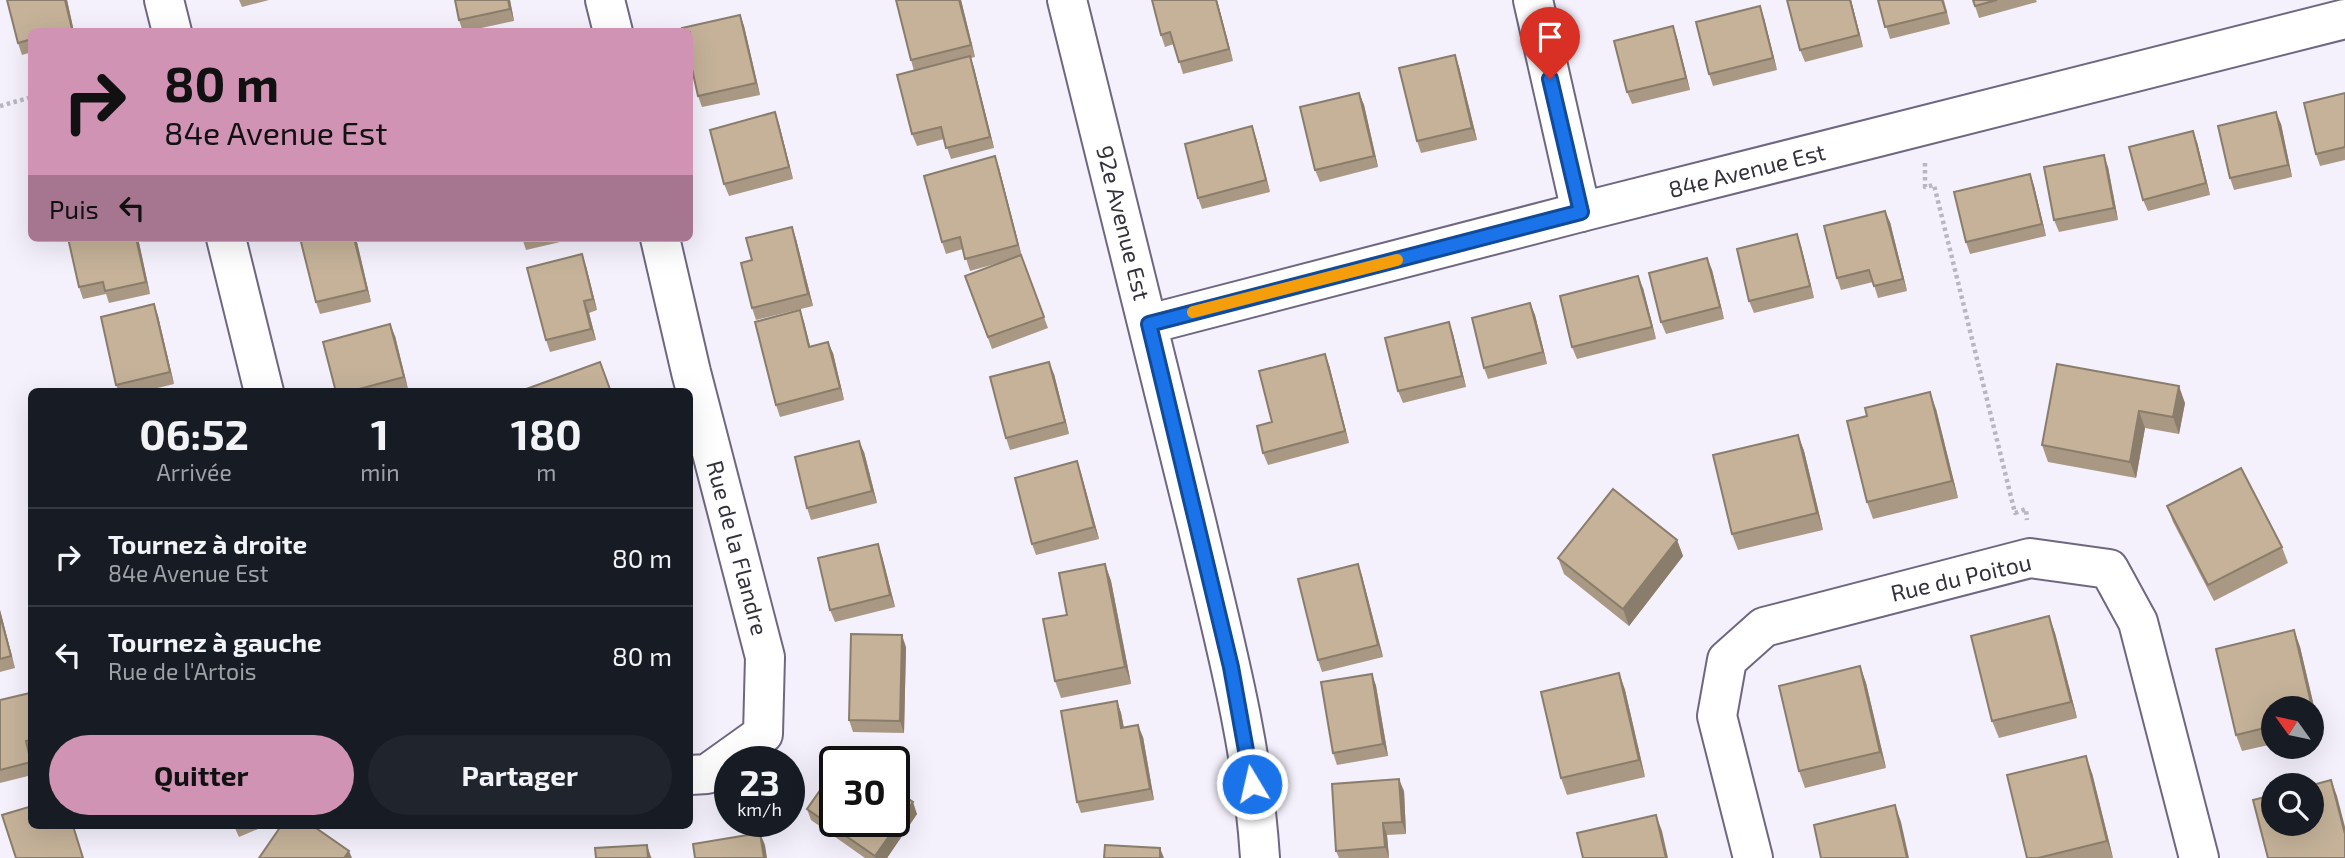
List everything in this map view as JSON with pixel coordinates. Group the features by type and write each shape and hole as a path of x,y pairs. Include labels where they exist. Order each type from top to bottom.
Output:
{"street":[{"path":"164,0 171,28"},
{"path":"605,0 612,28"},
{"name":"92e Avenue Est","path":"1067,0 1149,324 1231,667 1248,758 1260,858"},
{"path":"1532,0 1581,212"},
{"name":"84e Avenue Est","path":"1149,324 2345,19"},
{"path":"227,242 263,388"},
{"name":"Rue de la Flandre","path":"661,242 691,372 765,657 763,734 707,774 693,775"},
{"name":"Rue du Poitou","path":"1753,858 1717,716 1727,660 1764,627 2030,558 2109,569 2138,622 2199,858"}],"path":[{"path":"0,106 28,98"},
{"path":"1925,162 1923,183 1925,187 1934,185 2015,513 2026,509 2026,524"}],"building":[{"path":"7,0 65,0 72,28 28,28 28,40 18,43"},
{"path":"455,0 508,0 510,9 459,20"},
{"path":"896,0 959,0 971,45 911,60"},
{"path":"1152,0 1216,0 1229,49 1179,62 1170,32 1161,35"},
{"path":"1787,0 1850,0 1859,35 1800,50"},
{"path":"1878,0 1942,0 1946,12 1885,27"},
{"path":"1973,0 1997,0 1975,6"},
{"path":"1760,6 1773,58 1709,74 1696,22"},
{"path":"740,15 756,83 698,96 693,74 693,28 682,28"},
{"path":"1673,26 1686,78 1627,92 1614,41"},
{"path":"1455,55 1472,128 1417,141 1399,68"},
{"path":"970,56 990,137 946,148 941,127 912,134 897,75"},
{"path":"1359,93 1374,156 1315,170 1300,107"},
{"path":"2345,93 2345,147 2316,154 2304,103"},
{"path":"775,112 789,167 724,184 710,130"},
{"path":"2276,112 2288,165 2230,178 2218,126"},
{"path":"1252,126 1266,180 1198,198 1185,144"},
{"path":"2193,131 2206,183 2143,200 2129,147"},
{"path":"2104,155 2114,208 2054,220 2044,167"},
{"path":"995,156 1018,245 965,259 960,237 942,242 924,176"},
{"path":"2030,174 2042,224 1966,242 1954,192"},
{"path":"1885,211 1903,279 1874,286 1869,270 1837,278 1824,226"},
{"path":"792,227 808,294 752,308 741,263 752,260 746,238"},
{"path":"1797,234 1810,286 1749,301 1737,249"},
{"path":"69,242 137,242 146,282 105,291 103,282 79,287"},
{"path":"301,242 355,242 367,290 316,302"},
{"path":"582,254 593,299 584,301 591,329 546,340 527,268"},
{"path":"1021,255 1044,317 988,337 965,276"},
{"path":"1707,258 1720,307 1661,322 1649,273"},
{"path":"1638,276 1652,327 1572,347 1560,296"},
{"path":"1530,303 1543,352 1484,368 1472,318"},
{"path":"154,304 170,372 116,385 101,317"},
{"path":"800,310 809,347 828,342 840,388 776,405 755,322"},
{"path":"1449,322 1462,376 1398,391 1385,338"},
{"path":"390,324 404,377 363,388 335,388 323,342"},
{"path":"1325,354 1345,431 1263,453 1257,426 1272,422 1259,371"},
{"path":"600,362 610,388 529,388"},
{"path":"1049,362 1065,422 1006,438 990,377"},
{"path":"2057,364 2179,386 2173,417 2139,411 2130,462 2042,445"},
{"path":"1930,392 1952,481 1867,502 1847,421 1867,416 1865,408"},
{"path":"1798,435 1817,513 1732,534 1713,455"},
{"path":"859,441 872,491 807,508 795,457"},
{"path":"1077,461 1094,527 1032,544 1015,478"},
{"path":"2241,468 2282,547 2208,585 2167,506"},
{"path":"1613,489 1677,540 1623,609 1558,558"},
{"path":"878,544 890,595 830,610 818,558"},
{"path":"1105,564 1125,667 1055,681 1043,619 1067,615 1059,573"},
{"path":"1358,564 1378,645 1318,660 1298,579"},
{"path":"0,615 11,656 0,659"},
{"path":"2049,616 2071,702 1992,721 1971,636"},
{"path":"2294,630 2309,696 2261,696 2261,729 2236,735 2216,649"},
{"path":"851,634 902,635 900,721 849,720"},
{"path":"1860,666 1880,752 1799,771 1779,686"},
{"path":"1619,673 1639,760 1561,778 1541,692"},
{"path":"1372,674 1383,744 1333,753 1321,682"},
{"path":"28,693 28,763 0,770 0,700"},
{"path":"1117,701 1121,728 1138,725 1150,789 1077,802 1061,711"},
{"path":"2086,756 2107,841 2038,858 2027,858 2007,775"},
{"path":"1399,779 1402,822 1383,823 1385,847 1336,851 1332,784"},
{"path":"2331,780 2345,834 2345,858 2268,858 2262,836 2324,836 2324,782"},
{"path":"819,792 819,817 807,809"},
{"path":"2261,798 2261,831 2253,800"},
{"path":"1895,805 1907,858 1821,858 1814,825"},
{"path":"28,807 28,829 74,829 83,858 16,858 2,815"},
{"path":"1656,815 1666,858 1583,858 1577,833"},
{"path":"279,829 317,829 349,851 344,858 259,858"},
{"path":"736,837 761,837 764,858 695,858 693,844"},
{"path":"848,837 888,837 875,856"},
{"path":"647,845 648,858 596,858 595,848"},
{"path":"1105,845 1160,848 1160,858 1104,858"}],"slow traffic":[{"path":"1193,312 1397,260"}],"route":[{"path":"1252,784 1231,667 1149,324 1581,212 1550,79"}]}
